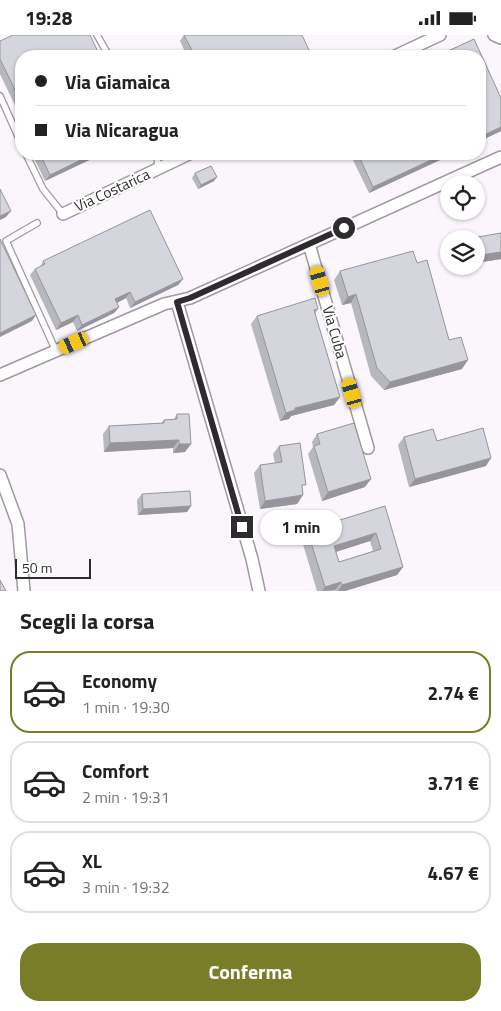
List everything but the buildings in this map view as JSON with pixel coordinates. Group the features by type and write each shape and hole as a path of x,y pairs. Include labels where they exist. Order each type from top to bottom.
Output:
{"street":[{"path":"408,50 440,35"},
{"path":"494,35 501,38"},
{"path":"0,375 164,304 190,298 501,157"},
{"name":"Via Costarica","path":"63,213 176,160"},
{"name":"Via Cuba","path":"309,244 368,449"},
{"path":"177,302 252,559 259,591"},
{"path":"0,475 18,524 24,591"}],"lane":[{"path":"97,35 106,50"},
{"path":"0,96 15,130"},
{"path":"29,160 42,189 63,213"},
{"path":"157,160 158,168"},
{"path":"37,223 6,241 56,351"}],"route":[{"path":"242,527 177,302 190,298 344,228"}]}
